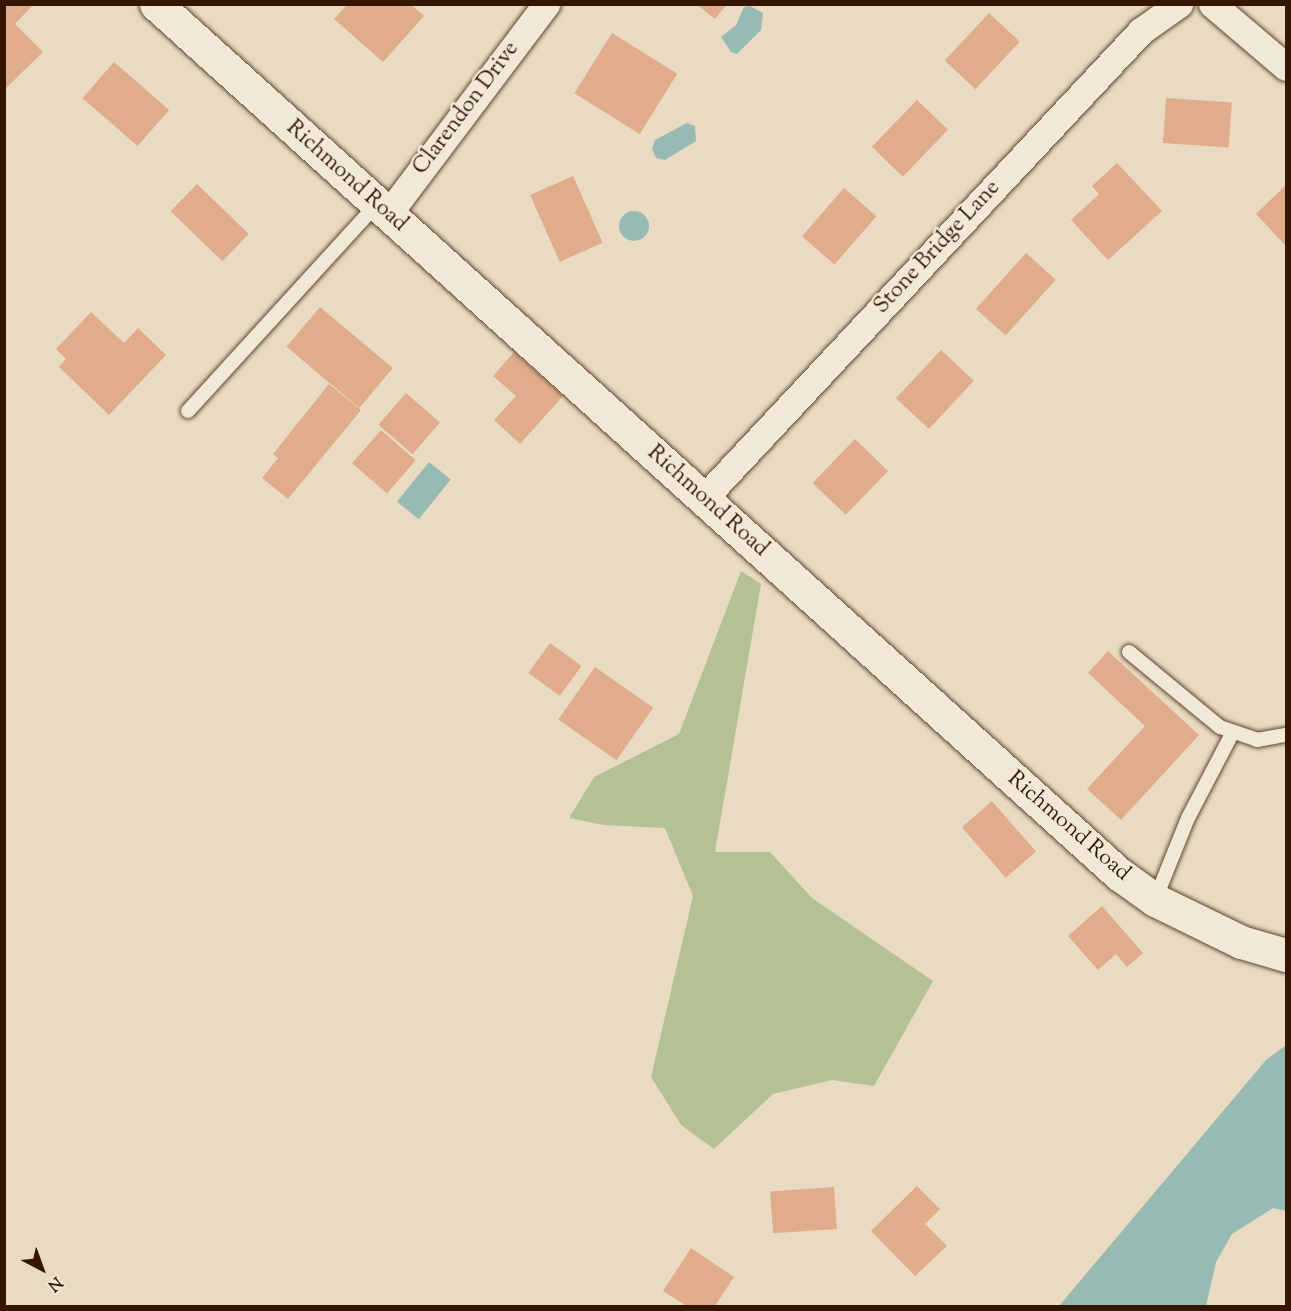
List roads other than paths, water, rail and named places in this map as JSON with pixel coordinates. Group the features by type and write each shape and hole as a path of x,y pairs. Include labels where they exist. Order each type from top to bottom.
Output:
{"street":[{"name":"Richmond Road","path":"156,4 1119,874 1155,900 1241,942 1287,955"},
{"name":"Clarendon Drive","path":"382,209 546,4"},
{"name":"Stone Bridge Lane","path":"703,499 1141,31 1179,4"},
{"path":"1212,4 1287,67"}],"lane":[{"path":"188,411 382,209"},
{"path":"1129,652 1220,727 1257,740 1287,735"},
{"path":"1155,900 1188,818 1233,732"}],"water":[{"path":"750,6 763,13 761,30 737,54 731,52 721,37 736,25 744,7"},
{"path":"687,123 695,126 696,141 665,160 656,158 652,149 655,140"},
{"path":"634,211 640,212 648,220 648,232 640,240 634,241 628,240 620,232 619,226 620,220 628,212"},
{"path":"429,462 451,480 419,519 397,502"},
{"path":"1286,1045 1286,1211 1273,1208 1232,1234 1216,1262 1206,1306 1059,1306 1266,1060"}]}
